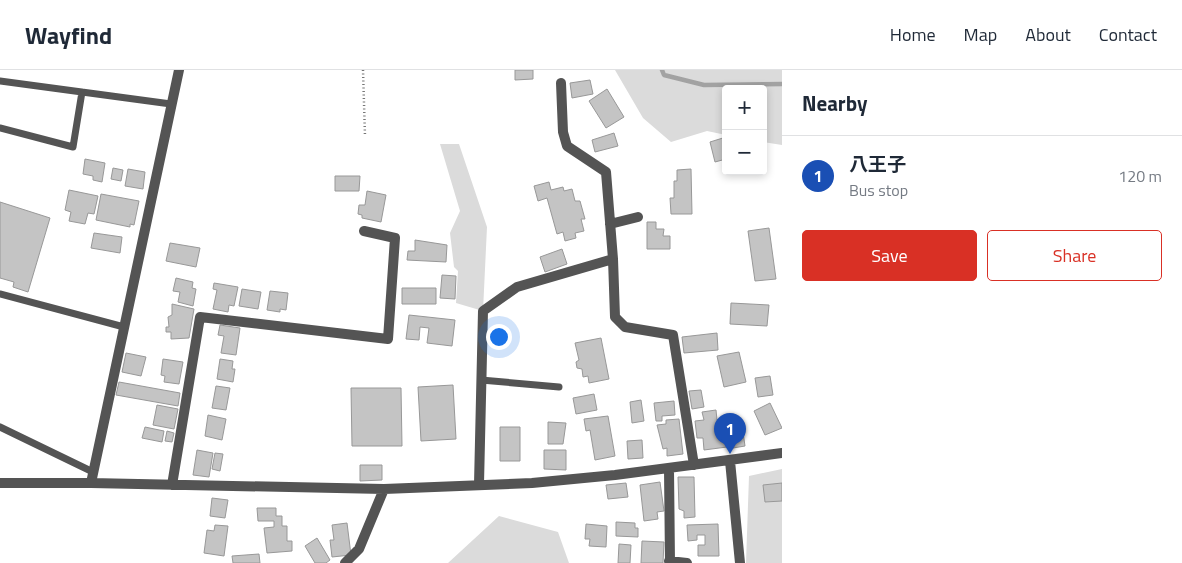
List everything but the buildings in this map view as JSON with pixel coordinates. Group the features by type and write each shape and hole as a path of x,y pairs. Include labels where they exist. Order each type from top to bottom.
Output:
{"street":[{"path":"90,483 179,70"},
{"path":"561,83 563,132 567,146 606,172 613,259 615,318 625,327 673,335 694,465"},
{"path":"610,224 638,217"},
{"path":"172,485 200,317 388,339 395,238 364,231"},
{"path":"479,484 483,311 517,287 613,259"},
{"path":"0,483 384,489 532,483 669,469 782,453"},
{"path":"730,461 740,563"},
{"path":"669,469 670,562 687,563"},
{"path":"345,563 359,548 384,489"}],"lane":[{"path":"0,81 172,104"},
{"path":"0,128 73,147 82,92"},
{"path":"0,294 124,327"},
{"path":"481,380 559,387"},
{"path":"0,427 93,472"}],"path":[{"path":"363,70 365,136"}],"shaded area":[{"path":"615,70 782,70 782,145 767,143 767,85 722,85 722,134 707,131 671,142 643,118"},
{"path":"440,144 459,144 487,227 483,311 456,303 458,271 454,267 450,233 460,211"},
{"path":"782,469 782,563 746,563 749,476"},
{"path":"499,516 558,532 569,563 448,563"}],"waterway":[{"path":"662,70 664,75 704,85 782,84"}],"place":[{"name":"八王子","path":"730,454"}]}
